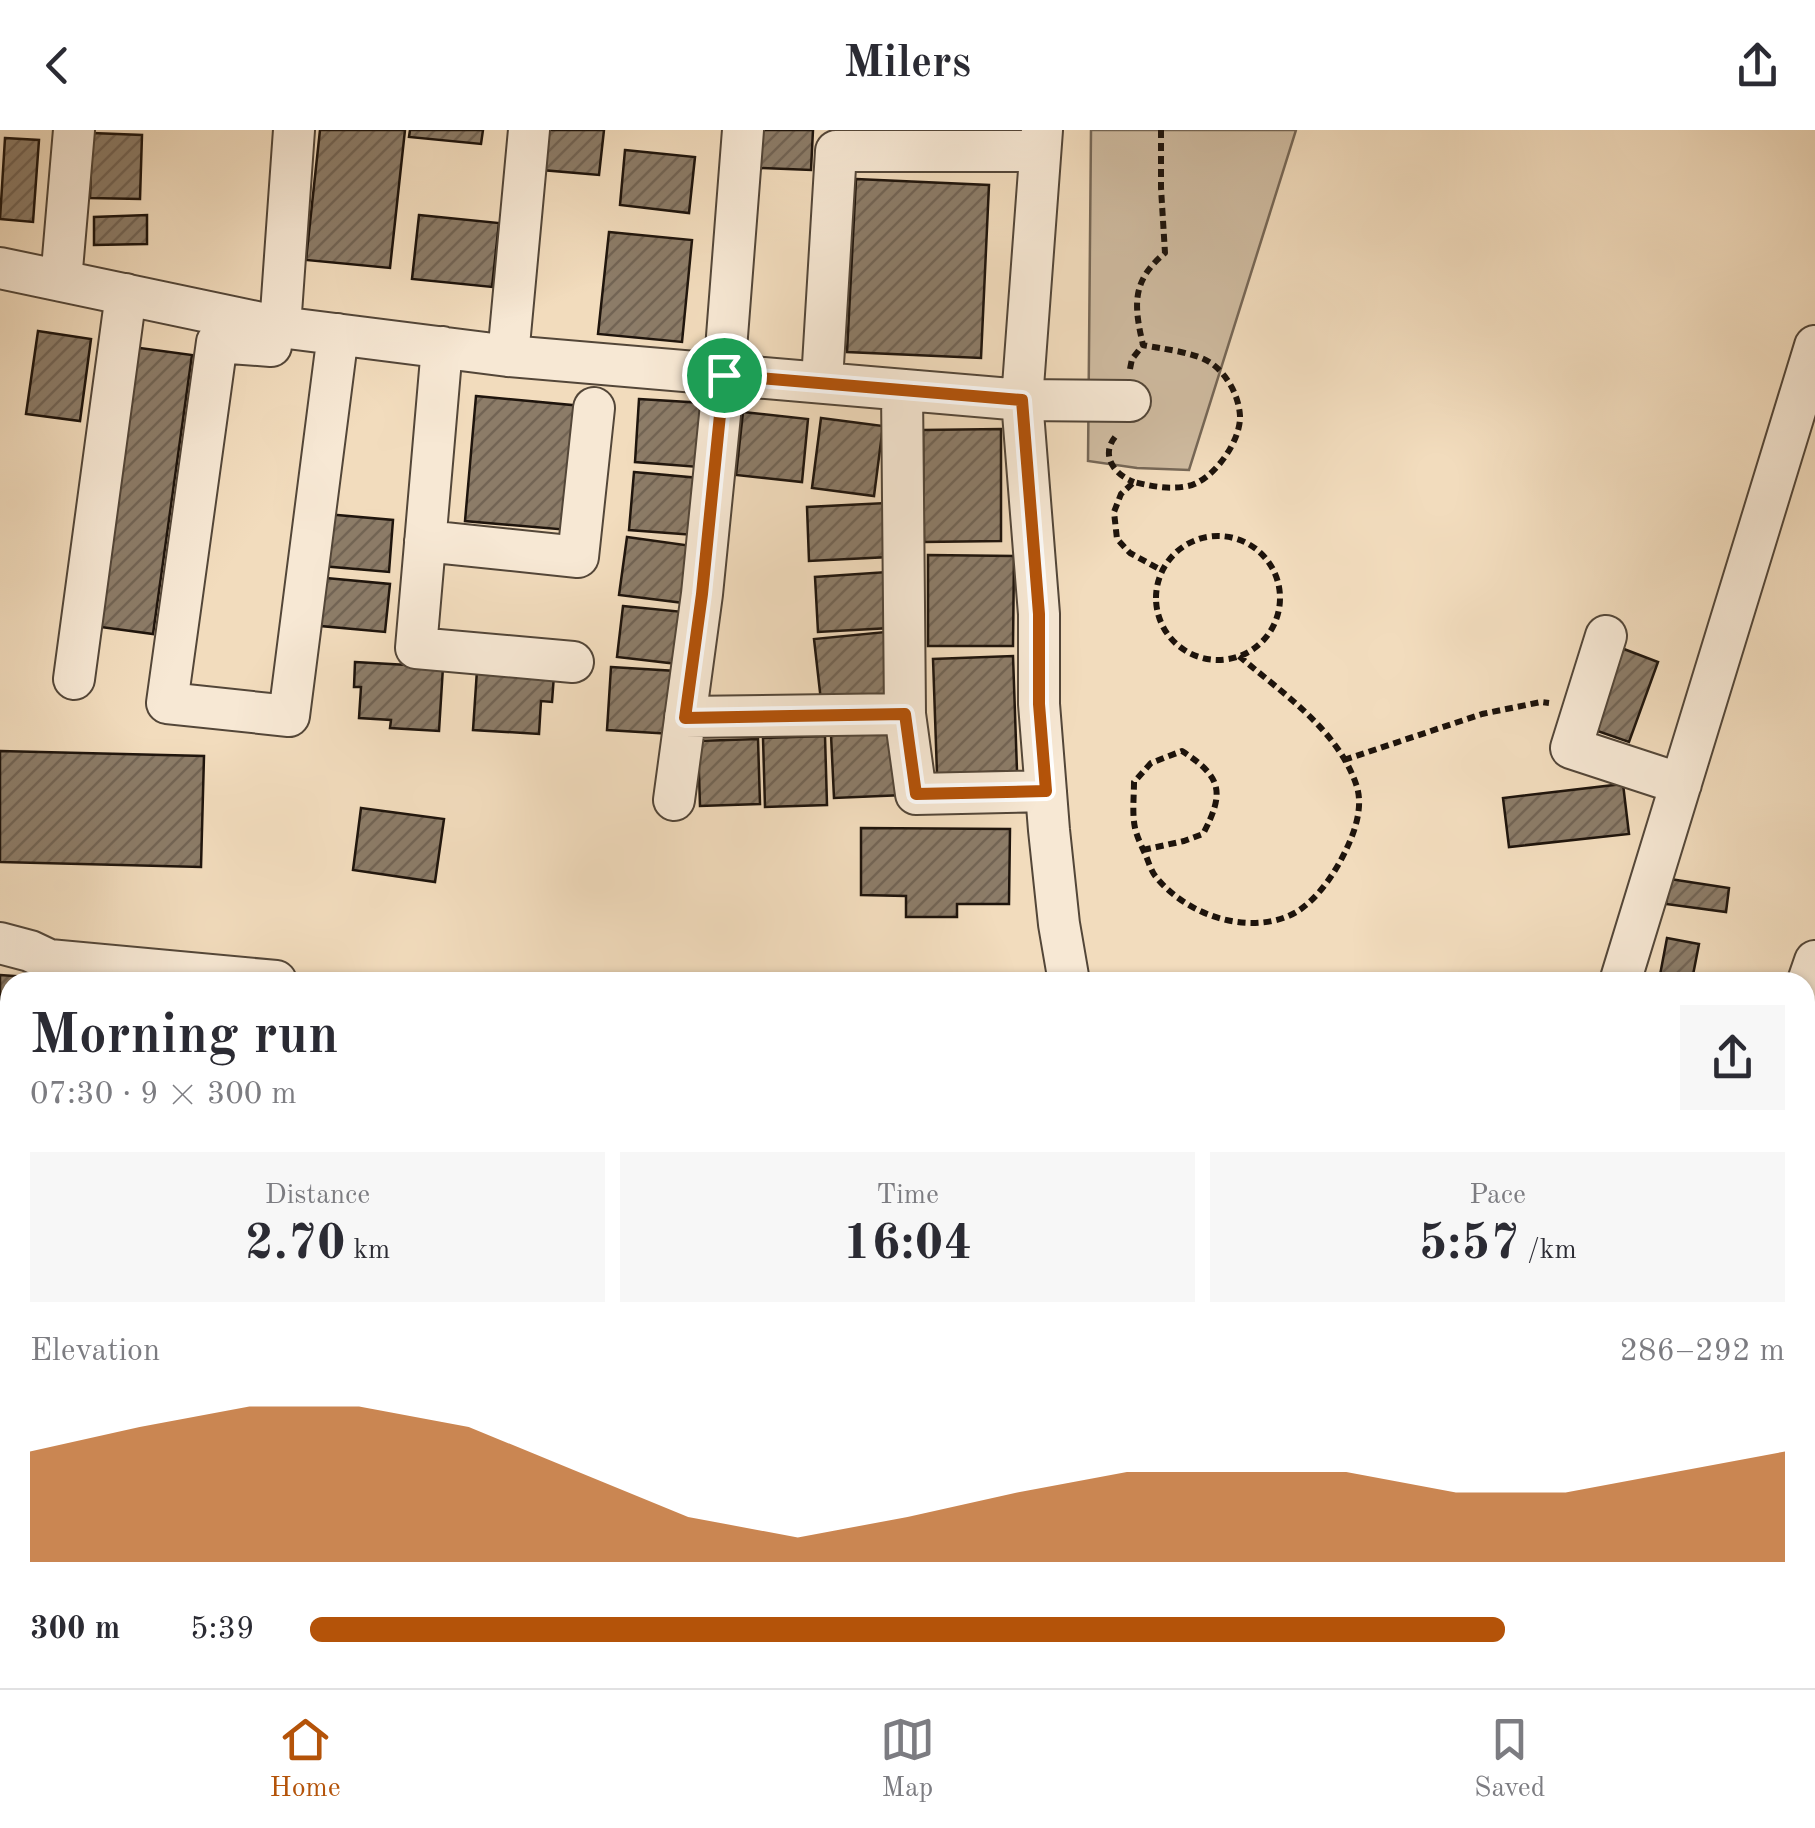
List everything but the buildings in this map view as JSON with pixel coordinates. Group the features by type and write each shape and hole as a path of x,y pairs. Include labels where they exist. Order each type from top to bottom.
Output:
{"street":[{"path":"62,281 74,130"},
{"path":"280,327 294,130"},
{"path":"508,356 529,130"},
{"path":"674,800 702,594 743,130"},
{"path":"822,381 836,150 1041,140 1022,400 1039,614 1039,704 1059,924 1067,972"},
{"path":"0,268 280,327 337,343"},
{"path":"74,678 126,294"},
{"path":"337,343 289,716 167,703 217,342 337,343 442,347 1022,400 1130,401"},
{"path":"1623,972 1815,346"},
{"path":"442,347 416,648 573,662"},
{"path":"902,390 905,714 916,794 1046,791"},
{"path":"425,541 578,558 594,408"},
{"path":"1606,636 1571,748 1681,784"},
{"path":"685,718 905,714"},
{"path":"0,944 30,951 55,971"}],"path":[{"path":"1161,130 1165,253 1150,266 1137,290 1136,314 1144,345 1207,360 1223,373 1232,388 1240,417 1232,448 1214,470 1192,486 1162,488 1134,482 1121,494 1114,512 1117,538 1130,552 1162,570"},
{"path":"1229,536 1264,555 1276,572 1280,612 1272,630 1258,646 1239,656 1219,660 1198,657 1179,647 1164,631 1157,612 1156,590 1162,570 1173,554 1189,542 1229,536"},
{"path":"1144,850 1203,834 1217,808 1216,784 1203,765 1182,752 1151,763 1134,782 1134,826 1154,875 1182,901 1221,920 1264,922 1288,916 1312,898 1337,868 1357,826 1358,788 1338,748 1315,722 1239,656"},
{"path":"1344,760 1482,714 1526,705 1542,702 1584,711"}],"shaded area":[{"path":"1091,130 1296,130 1189,470 1088,461"}],"route":[{"path":"724,375 1022,400 1039,614 1039,704 1046,791 916,794 905,714 685,718 724,375"}]}
